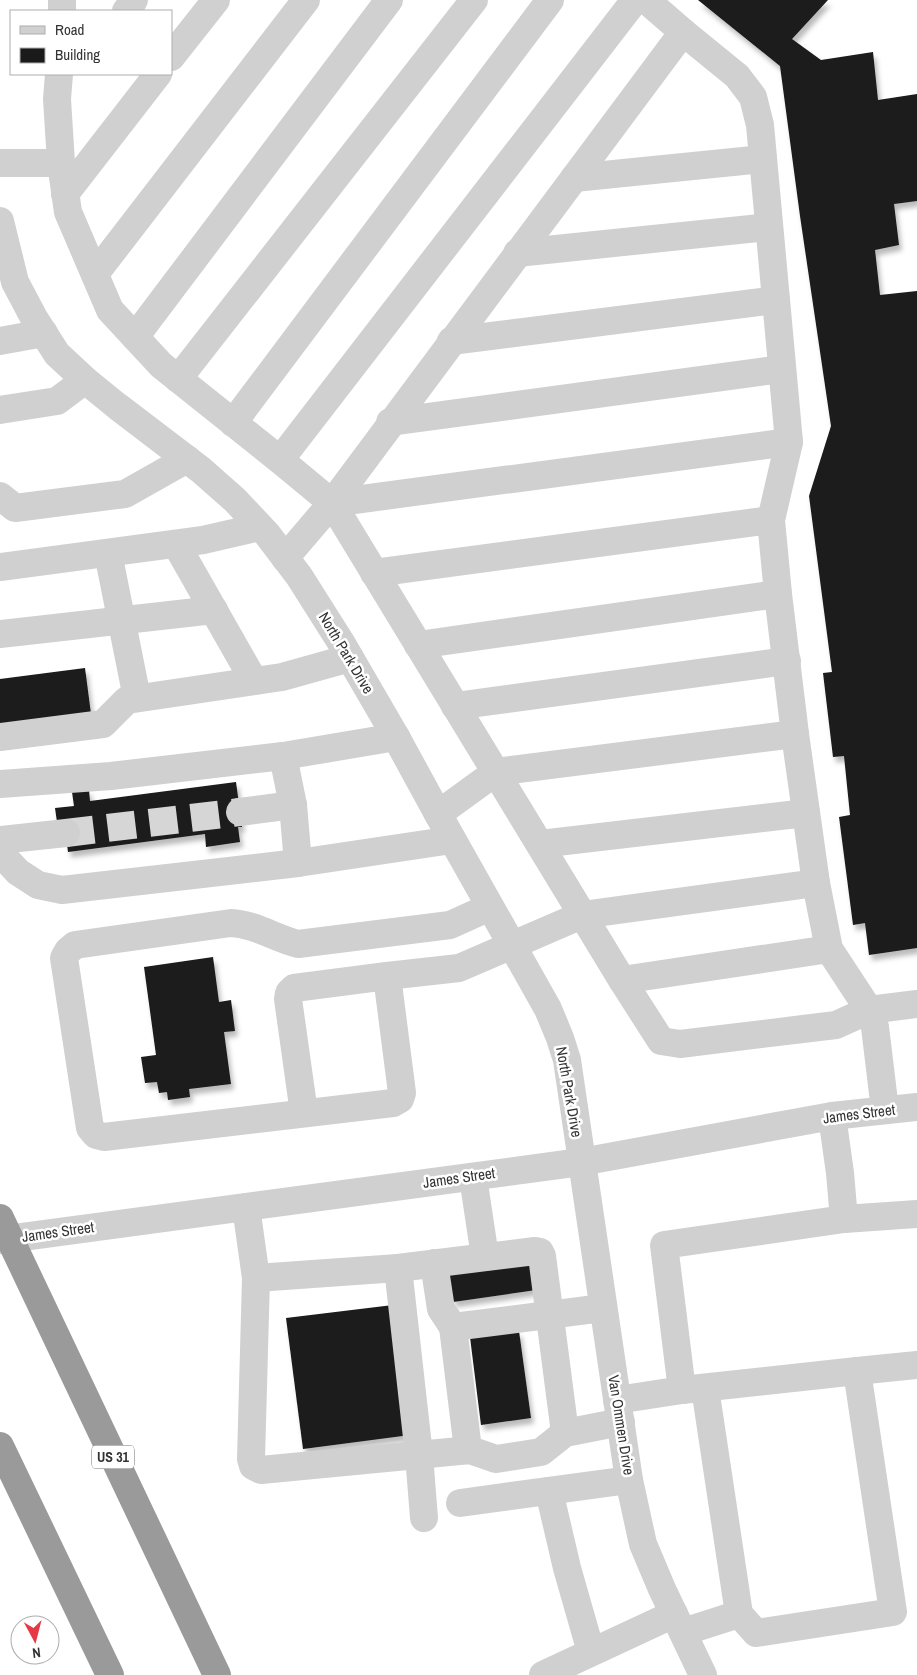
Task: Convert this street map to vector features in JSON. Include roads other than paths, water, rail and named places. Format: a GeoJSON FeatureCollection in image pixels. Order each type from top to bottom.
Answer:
{"type":"FeatureCollection","features":[{"type":"Feature","properties":{"kind":"highway","name":"US 31"},"geometry":{"type":"LineString","coordinates":[[3,1232],[217,1675]]}},
{"type":"Feature","properties":{"kind":"highway"},"geometry":{"type":"LineString","coordinates":[[0,1446],[110,1675]]}},
{"type":"Feature","properties":{"kind":"street"},"geometry":{"type":"LineString","coordinates":[[172,56],[216,0]]}},
{"type":"Feature","properties":{"kind":"street"},"geometry":{"type":"LineString","coordinates":[[94,274],[306,0]]}},
{"type":"Feature","properties":{"kind":"street"},"geometry":{"type":"LineString","coordinates":[[135,337],[389,0]]}},
{"type":"Feature","properties":{"kind":"street"},"geometry":{"type":"LineString","coordinates":[[178,379],[474,0]]}},
{"type":"Feature","properties":{"kind":"street"},"geometry":{"type":"LineString","coordinates":[[233,423],[550,0]]}},
{"type":"Feature","properties":{"kind":"street"},"geometry":{"type":"LineString","coordinates":[[280,460],[635,0]]}},
{"type":"Feature","properties":{"kind":"street"},"geometry":{"type":"LineString","coordinates":[[646,0],[737,76],[753,97],[760,125],[789,442],[771,520],[795,734],[816,883],[829,949],[869,1010],[875,1027],[885,1110]]}},
{"type":"Feature","properties":{"kind":"street"},"geometry":{"type":"LineString","coordinates":[[285,558],[332,503],[390,422],[683,32]]}},
{"type":"Feature","properties":{"kind":"street"},"geometry":{"type":"LineString","coordinates":[[75,75],[58,86],[61,163],[65,194],[68,212],[110,310],[161,365],[332,503],[582,915],[661,1041],[680,1044],[836,1025],[869,1010],[917,1004]]}},
{"type":"Feature","properties":{"kind":"street"},"geometry":{"type":"LineString","coordinates":[[65,194],[157,75]]}},
{"type":"Feature","properties":{"kind":"street"},"geometry":{"type":"LineString","coordinates":[[574,178],[763,159]]}},
{"type":"Feature","properties":{"kind":"street"},"geometry":{"type":"LineString","coordinates":[[0,163],[61,163]]}},
{"type":"Feature","properties":{"kind":"street","name":"North Park Drive"},"geometry":{"type":"LineString","coordinates":[[0,221],[15,282],[57,354],[85,380],[187,459],[235,500],[260,527],[299,576],[350,658],[548,1009],[567,1060],[581,1162]]}},
{"type":"Feature","properties":{"kind":"street"},"geometry":{"type":"LineString","coordinates":[[517,253],[769,227]]}},
{"type":"Feature","properties":{"kind":"street"},"geometry":{"type":"LineString","coordinates":[[451,341],[776,300]]}},
{"type":"Feature","properties":{"kind":"street"},"geometry":{"type":"LineString","coordinates":[[0,342],[44,333]]}},
{"type":"Feature","properties":{"kind":"street"},"geometry":{"type":"LineString","coordinates":[[390,422],[782,368]]}},
{"type":"Feature","properties":{"kind":"street"},"geometry":{"type":"LineString","coordinates":[[0,410],[57,401],[85,380]]}},
{"type":"Feature","properties":{"kind":"street"},"geometry":{"type":"LineString","coordinates":[[332,503],[789,442]]}},
{"type":"Feature","properties":{"kind":"street"},"geometry":{"type":"LineString","coordinates":[[0,496],[15,508],[126,494],[187,459]]}},
{"type":"Feature","properties":{"kind":"street"},"geometry":{"type":"LineString","coordinates":[[374,573],[771,520]]}},
{"type":"Feature","properties":{"kind":"street"},"geometry":{"type":"LineString","coordinates":[[0,567],[203,540],[260,527]]}},
{"type":"Feature","properties":{"kind":"street"},"geometry":{"type":"LineString","coordinates":[[176,544],[254,681]]}},
{"type":"Feature","properties":{"kind":"street"},"geometry":{"type":"LineString","coordinates":[[108,553],[137,698]]}},
{"type":"Feature","properties":{"kind":"street"},"geometry":{"type":"LineString","coordinates":[[418,645],[778,594]]}},
{"type":"Feature","properties":{"kind":"street"},"geometry":{"type":"LineString","coordinates":[[0,634],[214,610]]}},
{"type":"Feature","properties":{"kind":"street"},"geometry":{"type":"LineString","coordinates":[[0,737],[103,724],[127,700],[282,677],[350,658]]}},
{"type":"Feature","properties":{"kind":"street"},"geometry":{"type":"LineString","coordinates":[[455,706],[787,661]]}},
{"type":"Feature","properties":{"kind":"street"},"geometry":{"type":"LineString","coordinates":[[438,814],[496,772],[795,734]]}},
{"type":"Feature","properties":{"kind":"street"},"geometry":{"type":"LineString","coordinates":[[0,784],[111,776],[283,756],[396,737]]}},
{"type":"Feature","properties":{"kind":"street"},"geometry":{"type":"LineString","coordinates":[[283,756],[293,805],[298,863]]}},
{"type":"Feature","properties":{"kind":"street"},"geometry":{"type":"LineString","coordinates":[[240,812],[293,805]]}},
{"type":"Feature","properties":{"kind":"street"},"geometry":{"type":"LineString","coordinates":[[540,844],[806,813]]}},
{"type":"Feature","properties":{"kind":"street"},"geometry":{"type":"LineString","coordinates":[[0,840],[66,833]]}},
{"type":"Feature","properties":{"kind":"street"},"geometry":{"type":"LineString","coordinates":[[0,853],[18,872],[38,885],[62,890],[298,863],[452,840]]}},
{"type":"Feature","properties":{"kind":"street"},"geometry":{"type":"LineString","coordinates":[[304,1114],[288,999],[289,993],[294,988],[459,968],[582,915],[816,883]]}},
{"type":"Feature","properties":{"kind":"street"},"geometry":{"type":"LineString","coordinates":[[387,976],[402,1093],[400,1099],[393,1104],[104,1137],[96,1135],[90,1128],[64,958],[68,951],[76,945],[231,923],[244,923],[298,944],[450,925],[490,907]]}},
{"type":"Feature","properties":{"kind":"street"},"geometry":{"type":"LineString","coordinates":[[622,980],[829,949]]}},
{"type":"Feature","properties":{"kind":"street","name":"James Street"},"geometry":{"type":"LineString","coordinates":[[3,1232],[246,1207],[473,1177],[581,1162],[832,1116],[917,1107]]}},
{"type":"Feature","properties":{"kind":"street"},"geometry":{"type":"LineString","coordinates":[[832,1116],[844,1219]]}},
{"type":"Feature","properties":{"kind":"street","name":"Van Ommen Drive"},"geometry":{"type":"LineString","coordinates":[[581,1162],[629,1480],[643,1544],[703,1675]]}},
{"type":"Feature","properties":{"kind":"street"},"geometry":{"type":"LineString","coordinates":[[473,1177],[485,1257]]}},
{"type":"Feature","properties":{"kind":"street"},"geometry":{"type":"LineString","coordinates":[[246,1207],[256,1278],[251,1459],[253,1466],[261,1470],[468,1450],[496,1459],[541,1452],[565,1433],[619,1411],[693,1389],[917,1365]]}},
{"type":"Feature","properties":{"kind":"street"},"geometry":{"type":"LineString","coordinates":[[857,1371],[893,1612],[756,1633],[739,1614],[664,1245],[844,1219],[917,1214]]}},
{"type":"Feature","properties":{"kind":"street"},"geometry":{"type":"LineString","coordinates":[[256,1278],[398,1268],[540,1252],[565,1433]]}},
{"type":"Feature","properties":{"kind":"street"},"geometry":{"type":"LineString","coordinates":[[434,1263],[441,1309],[453,1327],[468,1450]]}},
{"type":"Feature","properties":{"kind":"street"},"geometry":{"type":"LineString","coordinates":[[398,1268],[419,1455],[424,1518]]}},
{"type":"Feature","properties":{"kind":"street"},"geometry":{"type":"LineString","coordinates":[[453,1327],[603,1308]]}},
{"type":"Feature","properties":{"kind":"street"},"geometry":{"type":"LineString","coordinates":[[460,1503],[629,1480]]}},
{"type":"Feature","properties":{"kind":"street"},"geometry":{"type":"LineString","coordinates":[[549,1491],[567,1568],[591,1652]]}},
{"type":"Feature","properties":{"kind":"street"},"geometry":{"type":"LineString","coordinates":[[543,1675],[591,1652],[678,1623],[739,1614]]}},
{"type":"Feature","properties":{"kind":"tunnel"},"geometry":{"type":"LineString","coordinates":[[66,833],[240,812]]}}]}
